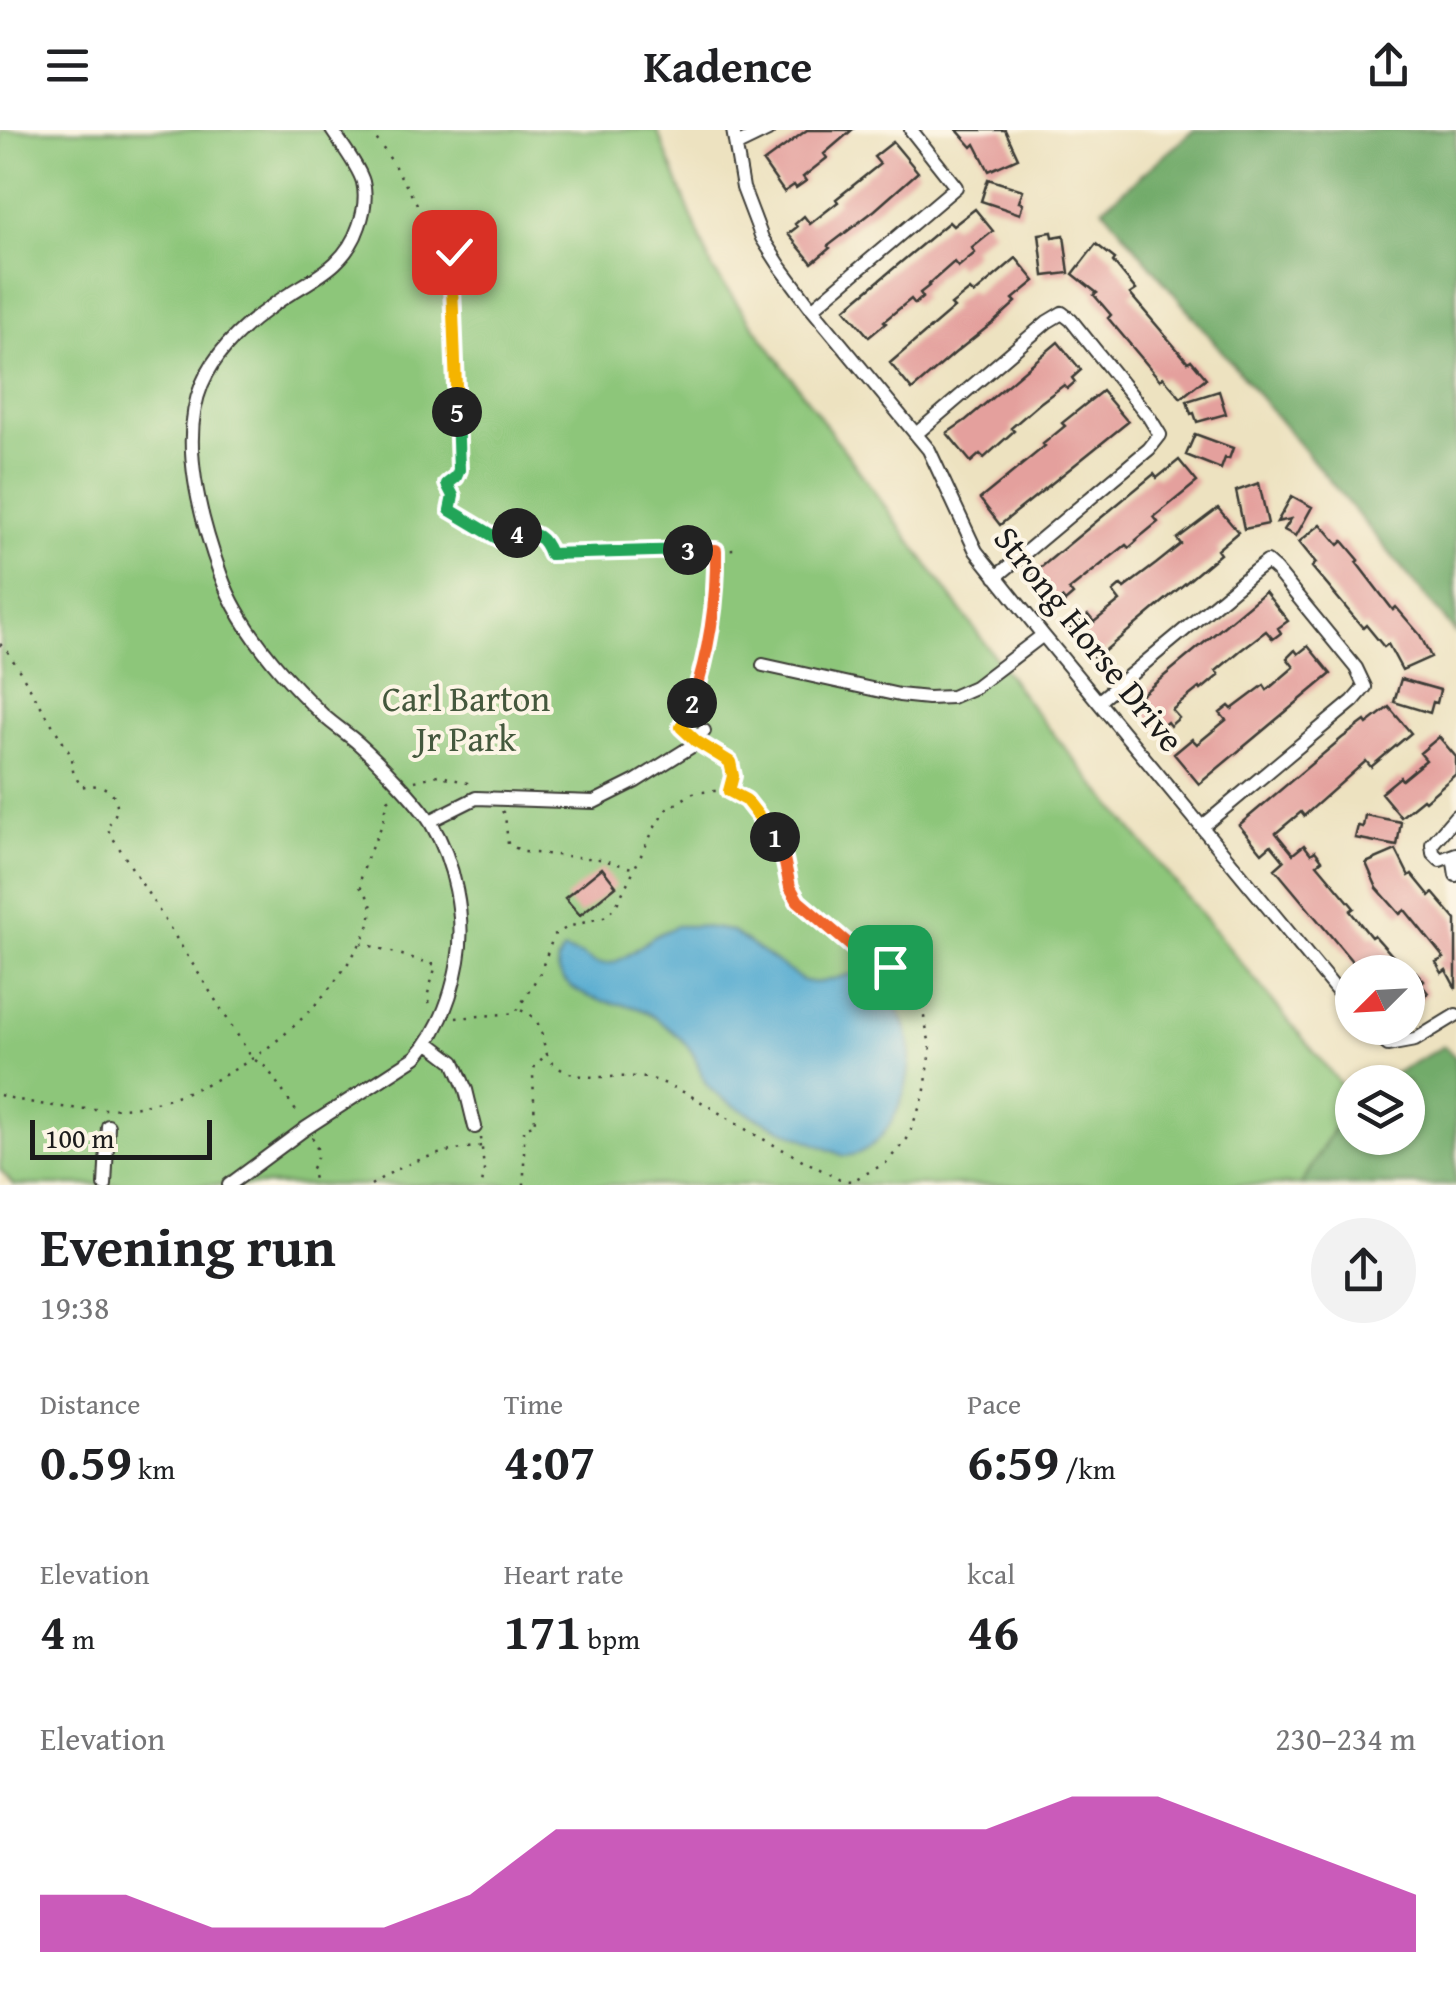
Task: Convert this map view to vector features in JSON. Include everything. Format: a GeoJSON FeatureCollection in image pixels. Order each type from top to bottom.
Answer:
{"type":"FeatureCollection","features":[{"type":"Feature","properties":{"kind":"street"},"geometry":{"type":"LineString","coordinates":[[229,1185],[306,1128],[416,1057],[429,1043],[443,1012],[461,947],[458,904],[447,856],[430,821],[360,745],[295,686],[244,623],[222,581],[211,547],[191,454],[194,415],[202,386],[220,353],[274,303],[338,263],[355,238],[365,208],[363,180],[332,130]]}},
{"type":"Feature","properties":{"kind":"street","name":"Strong Horse Drive"},"geometry":{"type":"LineString","coordinates":[[733,130],[743,188],[762,238],[812,309],[930,450],[969,538],[1043,635],[1335,988]]}},
{"type":"Feature","properties":{"kind":"street"},"geometry":{"type":"LineString","coordinates":[[737,145],[768,130]]}},
{"type":"Feature","properties":{"kind":"street"},"geometry":{"type":"LineString","coordinates":[[812,309],[956,187],[912,130]]}},
{"type":"Feature","properties":{"kind":"street"},"geometry":{"type":"LineString","coordinates":[[916,434],[1062,313],[1149,417],[1160,436],[996,576]]}},
{"type":"Feature","properties":{"kind":"street"},"geometry":{"type":"LineString","coordinates":[[1099,702],[1267,562],[1356,668],[1365,687],[1353,701],[1202,826]]}},
{"type":"Feature","properties":{"kind":"street"},"geometry":{"type":"LineString","coordinates":[[763,665],[899,695],[952,696],[987,680],[1043,635]]}},
{"type":"Feature","properties":{"kind":"street"},"geometry":{"type":"LineString","coordinates":[[430,821],[476,798],[594,802],[692,746],[700,736]]}},
{"type":"Feature","properties":{"kind":"street"},"geometry":{"type":"LineString","coordinates":[[1456,816],[1432,844],[1432,853],[1440,860],[1454,855],[1456,876]]}},
{"type":"Feature","properties":{"kind":"street"},"geometry":{"type":"LineString","coordinates":[[1425,1034],[1456,1016]]}},
{"type":"Feature","properties":{"kind":"street"},"geometry":{"type":"LineString","coordinates":[[429,1043],[454,1062],[478,1126]]}},
{"type":"Feature","properties":{"kind":"street"},"geometry":{"type":"LineString","coordinates":[[105,1185],[108,1126]]}},
{"type":"Feature","properties":{"kind":"path"},"geometry":{"type":"LineString","coordinates":[[373,130],[423,214],[454,252],[459,470],[447,484],[453,496],[450,510],[502,541],[521,532],[539,536],[550,554],[737,549]]}},
{"type":"Feature","properties":{"kind":"path"},"geometry":{"type":"LineString","coordinates":[[716,550],[710,641],[681,727],[700,736],[730,762],[733,776],[729,791]]}},
{"type":"Feature","properties":{"kind":"path"},"geometry":{"type":"LineString","coordinates":[[0,644],[72,757],[73,771],[81,787],[104,786],[113,795],[118,806],[114,820],[106,827],[252,1058],[268,1068],[319,1150],[311,1170],[316,1185]]}},
{"type":"Feature","properties":{"kind":"path"},"geometry":{"type":"LineString","coordinates":[[0,1095],[28,1103],[68,1107],[139,1106],[179,1096],[209,1082],[252,1058],[296,1026],[361,943],[372,910],[360,884],[368,855],[383,823],[388,800],[418,779],[438,776],[476,785],[505,815],[508,844],[524,852],[599,859],[635,869]]}},
{"type":"Feature","properties":{"kind":"path"},"geometry":{"type":"LineString","coordinates":[[361,943],[436,965],[427,996],[430,1006],[458,1019],[516,1013],[518,1009],[540,973],[554,936],[568,927],[607,916],[617,904],[667,809],[693,793],[729,791],[746,800],[782,849],[790,887],[798,901],[858,952],[890,967],[914,994],[923,1012],[931,1050],[924,1096],[906,1139],[886,1163],[852,1181],[840,1180],[679,1089],[652,1078],[570,1073],[556,1066],[546,1055],[538,1023],[518,1009]]}},
{"type":"Feature","properties":{"kind":"path"},"geometry":{"type":"LineString","coordinates":[[524,1185],[524,1127],[536,1124],[534,1065],[546,1055]]}},
{"type":"Feature","properties":{"kind":"path"},"geometry":{"type":"LineString","coordinates":[[478,1126],[484,1170],[482,1185]]}},
{"type":"Feature","properties":{"kind":"path"},"geometry":{"type":"LineString","coordinates":[[371,1185],[430,1154],[482,1146]]}},
{"type":"Feature","properties":{"kind":"green space","name":"Carl Barton Jr Park"},"geometry":{"type":"Polygon","coordinates":[[[0,130],[657,130],[713,270],[1029,704],[1335,1077],[1335,1127],[1301,1185],[13,1185],[0,1169],[0,130]]]}},
{"type":"Feature","properties":{"kind":"green space"},"geometry":{"type":"Polygon","coordinates":[[[1194,130],[1456,130],[1456,633],[1103,208],[1194,130]]]}},
{"type":"Feature","properties":{"kind":"green space"},"geometry":{"type":"Polygon","coordinates":[[[1444,1046],[1456,1058],[1456,1185],[1301,1185],[1335,1126],[1335,1155],[1425,1155],[1425,1065],[1410,1065],[1444,1046]]]}},
{"type":"Feature","properties":{"kind":"water"},"geometry":{"type":"Polygon","coordinates":[[[676,926],[731,931],[812,983],[861,974],[881,985],[902,1018],[910,1056],[904,1094],[887,1129],[875,1143],[844,1156],[732,1105],[708,1086],[692,1052],[670,1029],[644,1011],[585,995],[566,982],[558,970],[564,950],[596,963],[609,963],[676,926]]]}},
{"type":"Feature","properties":{"kind":"building"},"geometry":{"type":"Polygon","coordinates":[[[807,130],[852,130],[803,177],[806,181],[784,192],[763,162],[807,130]]]}},
{"type":"Feature","properties":{"kind":"building"},"geometry":{"type":"Polygon","coordinates":[[[957,130],[1005,130],[1018,158],[989,171],[975,144],[972,147],[957,130]]]}},
{"type":"Feature","properties":{"kind":"building"},"geometry":{"type":"Polygon","coordinates":[[[893,142],[918,172],[812,263],[788,234],[804,216],[810,224],[838,202],[836,199],[880,164],[874,157],[893,142]]]}},
{"type":"Feature","properties":{"kind":"building"},"geometry":{"type":"Polygon","coordinates":[[[988,179],[1023,190],[1020,214],[981,201],[988,179]]]}},
{"type":"Feature","properties":{"kind":"building"},"geometry":{"type":"Polygon","coordinates":[[[975,209],[993,231],[972,248],[975,253],[958,267],[954,262],[920,293],[923,297],[915,304],[911,299],[869,337],[845,309],[949,222],[953,226],[975,209]]]}},
{"type":"Feature","properties":{"kind":"building"},"geometry":{"type":"Polygon","coordinates":[[[1052,232],[1053,237],[1064,235],[1069,273],[1044,276],[1039,234],[1052,232]]]}},
{"type":"Feature","properties":{"kind":"building"},"geometry":{"type":"Polygon","coordinates":[[[1096,244],[1115,259],[1113,262],[1136,290],[1130,294],[1206,378],[1181,398],[1163,377],[1160,380],[1108,318],[1111,315],[1094,295],[1097,293],[1073,274],[1096,244]]]}},
{"type":"Feature","properties":{"kind":"building"},"geometry":{"type":"Polygon","coordinates":[[[1016,258],[1035,281],[995,321],[912,390],[890,363],[954,308],[951,305],[970,290],[974,294],[1016,258]]]}},
{"type":"Feature","properties":{"kind":"building"},"geometry":{"type":"Polygon","coordinates":[[[1058,342],[1081,370],[1072,378],[1075,382],[1067,389],[1064,385],[1040,403],[984,458],[980,454],[971,462],[947,433],[1058,342]]]}},
{"type":"Feature","properties":{"kind":"building"},"geometry":{"type":"Polygon","coordinates":[[[1102,391],[1128,422],[1000,525],[980,499],[1045,446],[1065,426],[1062,423],[1102,391]]]}},
{"type":"Feature","properties":{"kind":"building"},"geometry":{"type":"Polygon","coordinates":[[[1219,391],[1226,414],[1197,422],[1187,401],[1219,391]]]}},
{"type":"Feature","properties":{"kind":"building"},"geometry":{"type":"Polygon","coordinates":[[[1195,434],[1233,448],[1221,469],[1186,455],[1195,434]]]}},
{"type":"Feature","properties":{"kind":"building"},"geometry":{"type":"Polygon","coordinates":[[[1179,460],[1197,482],[1154,517],[1158,522],[1129,548],[1126,545],[1069,590],[1073,595],[1065,602],[1062,598],[1052,606],[1028,578],[1154,474],[1157,478],[1179,460]]]}},
{"type":"Feature","properties":{"kind":"building"},"geometry":{"type":"Polygon","coordinates":[[[1259,483],[1268,524],[1244,529],[1236,491],[1259,483]]]}},
{"type":"Feature","properties":{"kind":"building"},"geometry":{"type":"Polygon","coordinates":[[[1292,496],[1312,507],[1296,536],[1284,530],[1291,519],[1277,522],[1292,496]]]}},
{"type":"Feature","properties":{"kind":"building"},"geometry":{"type":"Polygon","coordinates":[[[1218,508],[1238,532],[1217,550],[1220,554],[1095,659],[1070,629],[1088,615],[1094,622],[1120,601],[1113,592],[1121,585],[1124,588],[1181,544],[1177,539],[1218,508]]]}},
{"type":"Feature","properties":{"kind":"building"},"geometry":{"type":"Polygon","coordinates":[[[1321,524],[1359,560],[1356,562],[1393,610],[1396,607],[1420,635],[1431,657],[1402,670],[1388,644],[1384,647],[1366,625],[1363,628],[1312,567],[1316,563],[1299,542],[1321,524]]]}},
{"type":"Feature","properties":{"kind":"building"},"geometry":{"type":"Polygon","coordinates":[[[1265,592],[1288,621],[1278,628],[1281,633],[1273,639],[1266,631],[1241,650],[1216,671],[1219,675],[1172,710],[1179,718],[1157,730],[1134,701],[1265,592]]]}},
{"type":"Feature","properties":{"kind":"building"},"geometry":{"type":"Polygon","coordinates":[[[1308,646],[1331,674],[1199,784],[1174,754],[1192,739],[1197,744],[1226,720],[1220,713],[1229,706],[1232,709],[1264,685],[1267,690],[1294,667],[1287,658],[1308,646]]]}},
{"type":"Feature","properties":{"kind":"building"},"geometry":{"type":"Polygon","coordinates":[[[1401,679],[1440,690],[1430,713],[1394,702],[1401,679]]]}},
{"type":"Feature","properties":{"kind":"building"},"geometry":{"type":"Polygon","coordinates":[[[1389,707],[1411,733],[1371,767],[1366,761],[1304,816],[1301,812],[1276,833],[1293,854],[1304,845],[1311,854],[1315,851],[1322,860],[1317,864],[1354,908],[1350,911],[1392,955],[1347,955],[1275,869],[1284,861],[1271,845],[1262,853],[1239,825],[1342,738],[1365,721],[1367,724],[1389,707]]]}},
{"type":"Feature","properties":{"kind":"building"},"geometry":{"type":"Polygon","coordinates":[[[1439,737],[1456,757],[1456,774],[1401,817],[1381,793],[1426,760],[1420,753],[1439,737]]]}},
{"type":"Feature","properties":{"kind":"building"},"geometry":{"type":"Polygon","coordinates":[[[1365,815],[1401,822],[1397,846],[1355,838],[1365,815]]]}},
{"type":"Feature","properties":{"kind":"building"},"geometry":{"type":"Polygon","coordinates":[[[1396,850],[1409,876],[1412,874],[1430,896],[1433,893],[1456,920],[1456,989],[1446,970],[1442,973],[1436,962],[1444,958],[1405,910],[1400,914],[1377,888],[1366,863],[1396,850]]]}},
{"type":"Feature","properties":{"kind":"building"},"geometry":{"type":"Polygon","coordinates":[[[602,868],[616,886],[580,915],[565,898],[602,868]]]}},
{"type":"Feature","properties":{"kind":"route"},"geometry":{"type":"LineString","coordinates":[[454,252],[459,470],[447,484],[453,496],[450,510],[502,541],[521,532],[539,536],[550,554],[716,550],[710,641],[690,710],[681,727],[730,762],[734,768],[729,791],[746,800],[782,849],[790,887],[798,901],[858,952],[890,967]]}}]}
